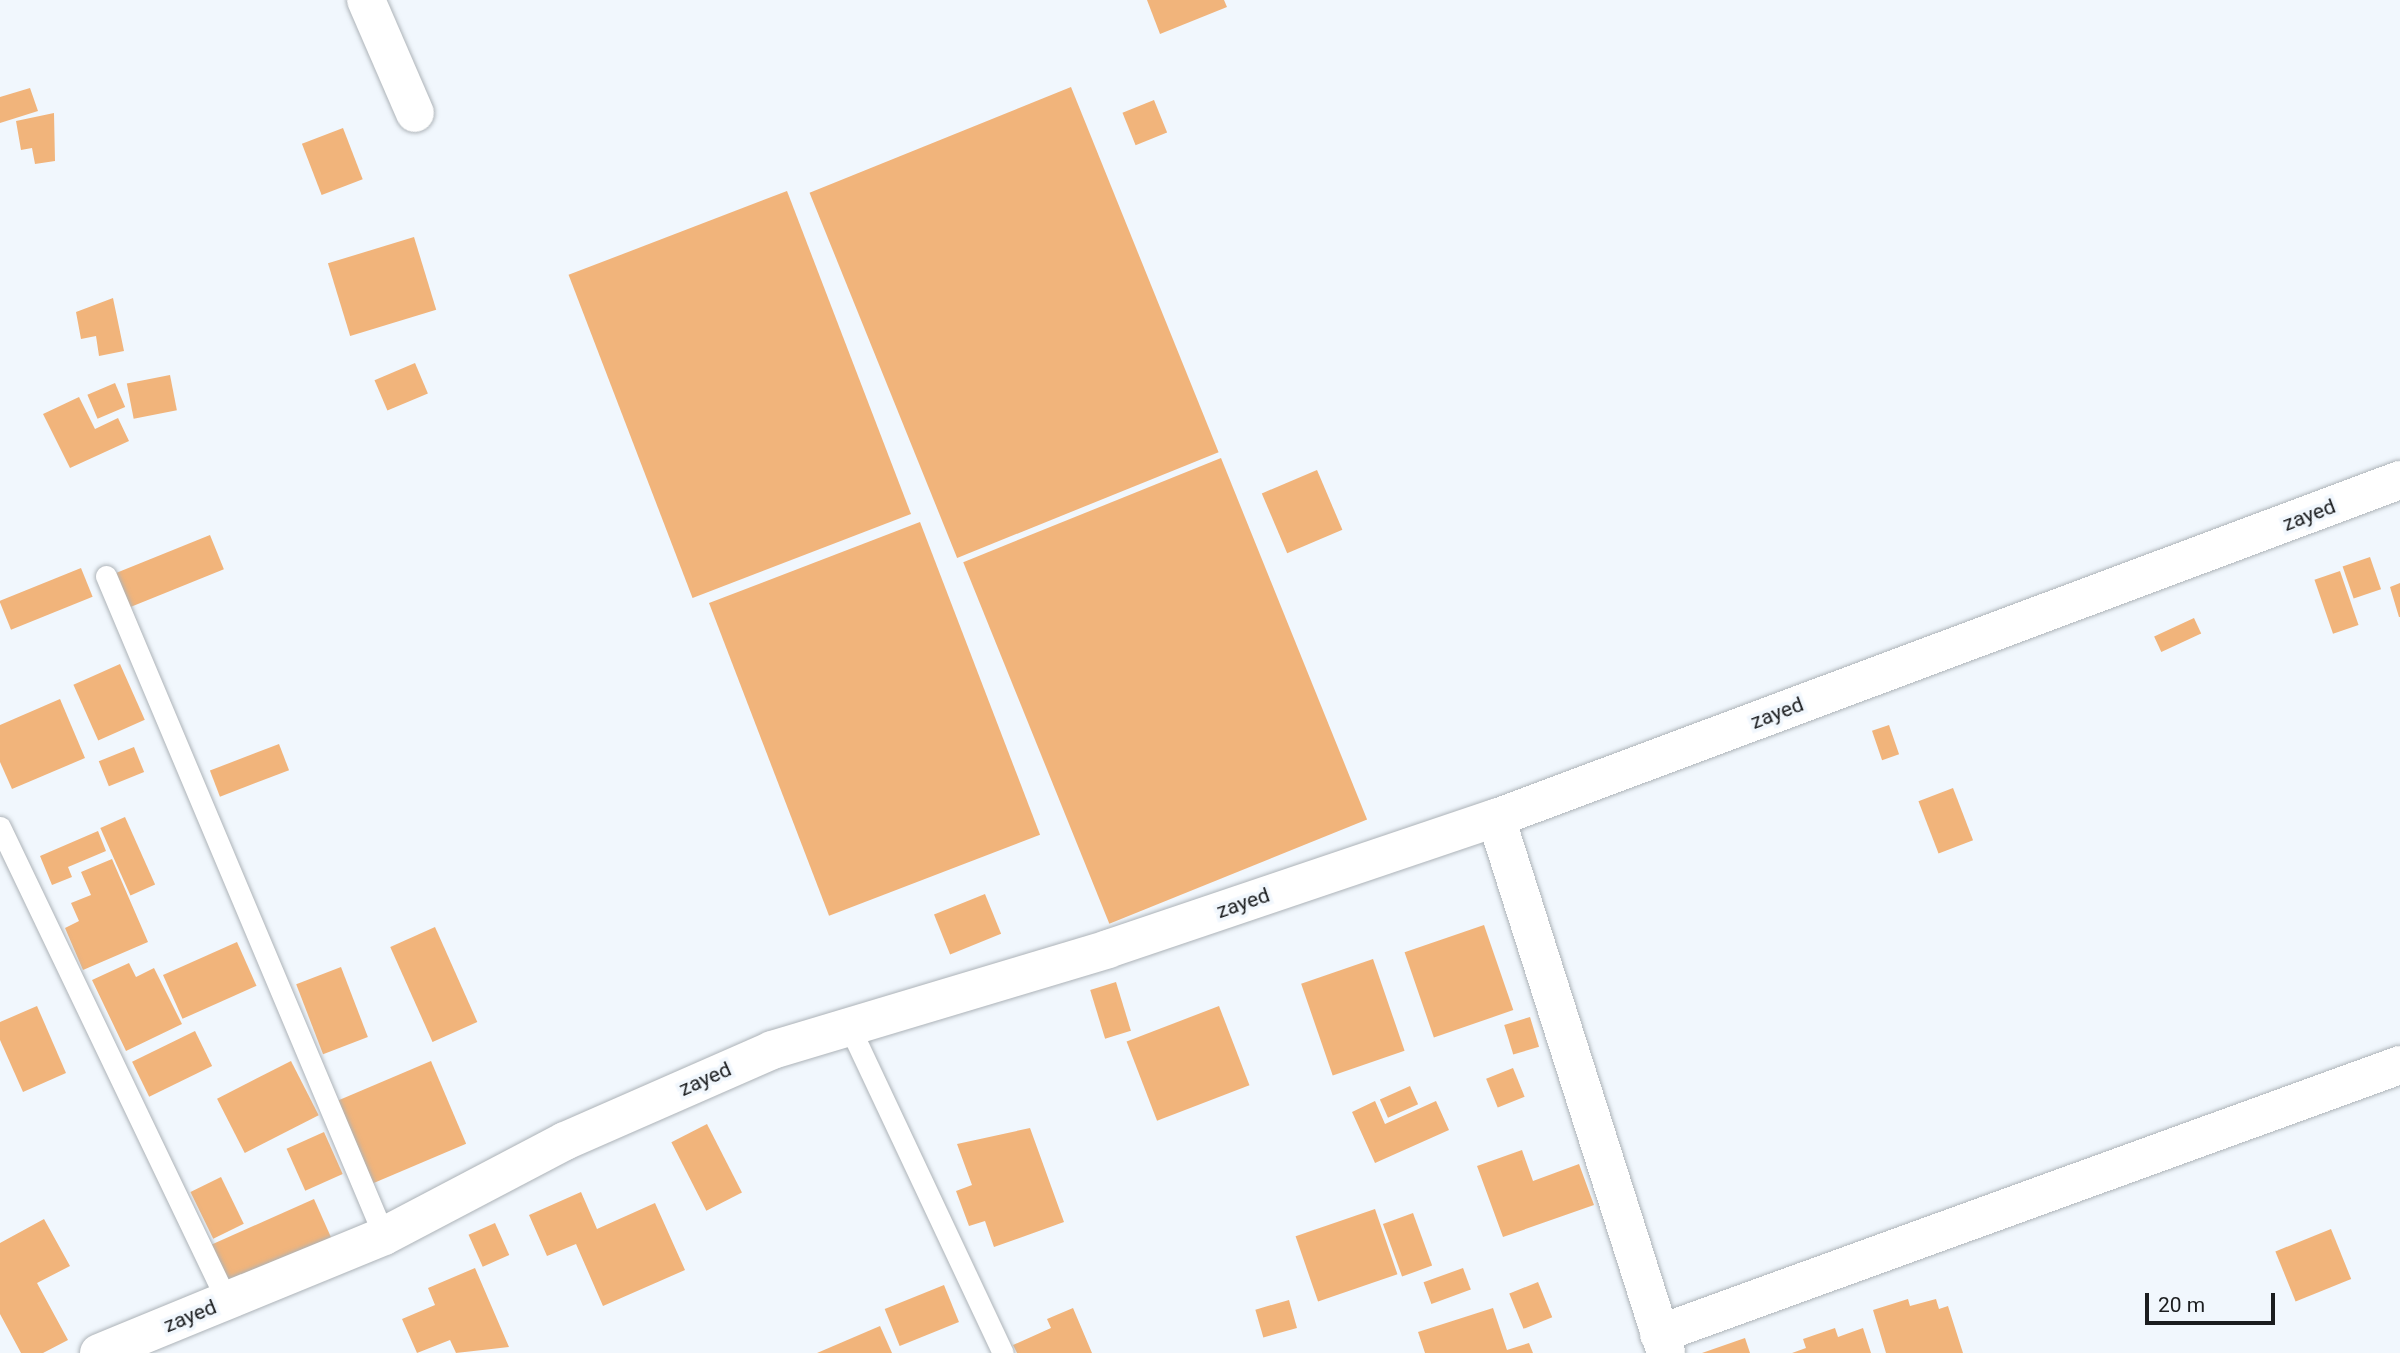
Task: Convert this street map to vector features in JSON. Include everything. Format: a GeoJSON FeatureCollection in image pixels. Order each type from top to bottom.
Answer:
{"type":"FeatureCollection","features":[{"type":"Feature","properties":{"kind":"street"},"geometry":{"type":"LineString","coordinates":[[366,0],[415,113]]}},
{"type":"Feature","properties":{"kind":"street","name":"zayed"},"geometry":{"type":"LineString","coordinates":[[99,1353],[384,1236],[565,1140],[772,1050],[1108,949],[1496,818],[2400,480]]}},
{"type":"Feature","properties":{"kind":"street"},"geometry":{"type":"LineString","coordinates":[[1496,818],[1662,1343],[2400,1065]]}},
{"type":"Feature","properties":{"kind":"lane"},"geometry":{"type":"LineString","coordinates":[[106,576],[384,1236]]}},
{"type":"Feature","properties":{"kind":"lane"},"geometry":{"type":"LineString","coordinates":[[0,827],[228,1301]]}},
{"type":"Feature","properties":{"kind":"lane"},"geometry":{"type":"LineString","coordinates":[[849,1026],[1003,1353]]}},
{"type":"Feature","properties":{"kind":"building"},"geometry":{"type":"Polygon","coordinates":[[[1147,0],[1224,0],[1227,7],[1160,34],[1147,0]]]}},
{"type":"Feature","properties":{"kind":"building"},"geometry":{"type":"Polygon","coordinates":[[[1071,87],[1219,452],[957,558],[810,193],[1071,87]]]}},
{"type":"Feature","properties":{"kind":"building"},"geometry":{"type":"Polygon","coordinates":[[[30,88],[38,111],[0,123],[0,97],[30,88]]]}},
{"type":"Feature","properties":{"kind":"building"},"geometry":{"type":"Polygon","coordinates":[[[1154,100],[1167,132],[1136,145],[1122,113],[1154,100]]]}},
{"type":"Feature","properties":{"kind":"building"},"geometry":{"type":"Polygon","coordinates":[[[54,113],[55,161],[35,164],[32,148],[21,150],[16,121],[54,113]]]}},
{"type":"Feature","properties":{"kind":"building"},"geometry":{"type":"Polygon","coordinates":[[[343,128],[363,179],[322,195],[302,144],[343,128]]]}},
{"type":"Feature","properties":{"kind":"building"},"geometry":{"type":"Polygon","coordinates":[[[787,191],[911,514],[693,598],[569,275],[787,191]]]}},
{"type":"Feature","properties":{"kind":"building"},"geometry":{"type":"Polygon","coordinates":[[[414,237],[436,310],[350,336],[328,263],[414,237]]]}},
{"type":"Feature","properties":{"kind":"building"},"geometry":{"type":"Polygon","coordinates":[[[113,298],[124,351],[99,356],[96,336],[81,339],[76,312],[113,298]]]}},
{"type":"Feature","properties":{"kind":"building"},"geometry":{"type":"Polygon","coordinates":[[[415,363],[428,393],[387,411],[374,380],[415,363]]]}},
{"type":"Feature","properties":{"kind":"building"},"geometry":{"type":"Polygon","coordinates":[[[170,375],[177,410],[134,419],[127,383],[170,375]]]}},
{"type":"Feature","properties":{"kind":"building"},"geometry":{"type":"Polygon","coordinates":[[[115,383],[125,407],[98,419],[87,395],[115,383]]]}},
{"type":"Feature","properties":{"kind":"building"},"geometry":{"type":"Polygon","coordinates":[[[79,397],[95,429],[118,418],[129,441],[70,468],[43,414],[79,397]]]}},
{"type":"Feature","properties":{"kind":"building"},"geometry":{"type":"Polygon","coordinates":[[[1221,458],[1367,820],[1109,924],[963,562],[1221,458]]]}},
{"type":"Feature","properties":{"kind":"building"},"geometry":{"type":"Polygon","coordinates":[[[1317,470],[1342,530],[1287,553],[1262,493],[1317,470]]]}},
{"type":"Feature","properties":{"kind":"building"},"geometry":{"type":"Polygon","coordinates":[[[920,522],[1040,835],[829,916],[709,603],[920,522]]]}},
{"type":"Feature","properties":{"kind":"building"},"geometry":{"type":"Polygon","coordinates":[[[210,535],[224,569],[127,608],[114,574],[210,535]]]}},
{"type":"Feature","properties":{"kind":"building"},"geometry":{"type":"Polygon","coordinates":[[[2370,557],[2381,589],[2354,599],[2343,566],[2370,557]]]}},
{"type":"Feature","properties":{"kind":"building"},"geometry":{"type":"Polygon","coordinates":[[[81,568],[93,597],[11,630],[0,601],[81,568]]]}},
{"type":"Feature","properties":{"kind":"building"},"geometry":{"type":"Polygon","coordinates":[[[2340,571],[2359,625],[2333,634],[2314,580],[2340,571]]]}},
{"type":"Feature","properties":{"kind":"building"},"geometry":{"type":"Polygon","coordinates":[[[2400,583],[2400,617],[2399,617],[2390,587],[2400,583]]]}},
{"type":"Feature","properties":{"kind":"building"},"geometry":{"type":"Polygon","coordinates":[[[2194,618],[2201,633],[2161,652],[2154,637],[2194,618]]]}},
{"type":"Feature","properties":{"kind":"building"},"geometry":{"type":"Polygon","coordinates":[[[120,664],[145,720],[98,740],[73,685],[120,664]]]}},
{"type":"Feature","properties":{"kind":"building"},"geometry":{"type":"Polygon","coordinates":[[[60,699],[85,758],[12,789],[0,762],[0,725],[60,699]]]}},
{"type":"Feature","properties":{"kind":"building"},"geometry":{"type":"Polygon","coordinates":[[[1889,725],[1899,754],[1882,760],[1872,731],[1889,725]]]}},
{"type":"Feature","properties":{"kind":"building"},"geometry":{"type":"Polygon","coordinates":[[[279,744],[289,770],[220,797],[210,771],[279,744]]]}},
{"type":"Feature","properties":{"kind":"building"},"geometry":{"type":"Polygon","coordinates":[[[134,747],[144,772],[109,786],[99,761],[134,747]]]}},
{"type":"Feature","properties":{"kind":"building"},"geometry":{"type":"Polygon","coordinates":[[[1953,788],[1973,840],[1939,854],[1918,801],[1953,788]]]}},
{"type":"Feature","properties":{"kind":"building"},"geometry":{"type":"Polygon","coordinates":[[[125,817],[155,885],[130,896],[100,828],[125,817]]]}},
{"type":"Feature","properties":{"kind":"building"},"geometry":{"type":"Polygon","coordinates":[[[98,831],[106,851],[68,867],[72,877],[52,885],[40,856],[98,831]]]}},
{"type":"Feature","properties":{"kind":"building"},"geometry":{"type":"Polygon","coordinates":[[[112,859],[148,942],[83,970],[65,928],[79,921],[71,903],[91,895],[81,872],[112,859]]]}},
{"type":"Feature","properties":{"kind":"building"},"geometry":{"type":"Polygon","coordinates":[[[985,894],[1001,934],[950,954],[934,915],[985,894]]]}},
{"type":"Feature","properties":{"kind":"building"},"geometry":{"type":"Polygon","coordinates":[[[1484,925],[1513,1010],[1434,1037],[1405,952],[1484,925]]]}},
{"type":"Feature","properties":{"kind":"building"},"geometry":{"type":"Polygon","coordinates":[[[435,927],[477,1022],[433,1042],[390,947],[435,927]]]}},
{"type":"Feature","properties":{"kind":"building"},"geometry":{"type":"Polygon","coordinates":[[[237,942],[257,986],[183,1019],[163,975],[237,942]]]}},
{"type":"Feature","properties":{"kind":"building"},"geometry":{"type":"Polygon","coordinates":[[[1373,959],[1405,1051],[1333,1075],[1301,984],[1373,959]]]}},
{"type":"Feature","properties":{"kind":"building"},"geometry":{"type":"Polygon","coordinates":[[[129,963],[136,977],[154,968],[182,1024],[126,1051],[92,980],[129,963]]]}},
{"type":"Feature","properties":{"kind":"building"},"geometry":{"type":"Polygon","coordinates":[[[341,967],[368,1037],[323,1054],[296,984],[341,967]]]}},
{"type":"Feature","properties":{"kind":"building"},"geometry":{"type":"Polygon","coordinates":[[[1116,982],[1131,1031],[1105,1039],[1090,990],[1116,982]]]}},
{"type":"Feature","properties":{"kind":"building"},"geometry":{"type":"Polygon","coordinates":[[[37,1006],[66,1073],[23,1092],[0,1040],[0,1022],[37,1006]]]}},
{"type":"Feature","properties":{"kind":"building"},"geometry":{"type":"Polygon","coordinates":[[[1219,1006],[1249,1085],[1157,1121],[1127,1041],[1219,1006]]]}},
{"type":"Feature","properties":{"kind":"building"},"geometry":{"type":"Polygon","coordinates":[[[1530,1017],[1539,1047],[1513,1055],[1504,1025],[1530,1017]]]}},
{"type":"Feature","properties":{"kind":"building"},"geometry":{"type":"Polygon","coordinates":[[[195,1031],[212,1066],[149,1097],[132,1062],[195,1031]]]}},
{"type":"Feature","properties":{"kind":"building"},"geometry":{"type":"Polygon","coordinates":[[[291,1061],[319,1115],[245,1153],[217,1099],[291,1061]]]}},
{"type":"Feature","properties":{"kind":"building"},"geometry":{"type":"Polygon","coordinates":[[[431,1061],[466,1144],[373,1183],[338,1100],[431,1061]]]}},
{"type":"Feature","properties":{"kind":"building"},"geometry":{"type":"Polygon","coordinates":[[[1513,1068],[1525,1097],[1498,1108],[1486,1079],[1513,1068]]]}},
{"type":"Feature","properties":{"kind":"building"},"geometry":{"type":"Polygon","coordinates":[[[1410,1086],[1418,1104],[1388,1118],[1380,1099],[1410,1086]]]}},
{"type":"Feature","properties":{"kind":"building"},"geometry":{"type":"Polygon","coordinates":[[[1375,1101],[1385,1124],[1436,1101],[1449,1130],[1375,1163],[1352,1112],[1375,1101]]]}},
{"type":"Feature","properties":{"kind":"building"},"geometry":{"type":"Polygon","coordinates":[[[707,1124],[742,1193],[706,1211],[671,1142],[707,1124]]]}},
{"type":"Feature","properties":{"kind":"building"},"geometry":{"type":"Polygon","coordinates":[[[1030,1128],[1064,1222],[994,1247],[985,1221],[969,1226],[956,1191],[972,1185],[957,1144],[1030,1128]]]}},
{"type":"Feature","properties":{"kind":"building"},"geometry":{"type":"Polygon","coordinates":[[[324,1132],[343,1174],[305,1191],[287,1149],[324,1132]]]}},
{"type":"Feature","properties":{"kind":"building"},"geometry":{"type":"Polygon","coordinates":[[[1522,1150],[1533,1181],[1579,1164],[1594,1205],[1503,1237],[1477,1166],[1522,1150]]]}},
{"type":"Feature","properties":{"kind":"building"},"geometry":{"type":"Polygon","coordinates":[[[221,1177],[244,1224],[213,1239],[190,1192],[221,1177]]]}},
{"type":"Feature","properties":{"kind":"building"},"geometry":{"type":"Polygon","coordinates":[[[581,1192],[597,1229],[655,1203],[685,1270],[603,1306],[576,1244],[547,1256],[529,1215],[581,1192]]]}},
{"type":"Feature","properties":{"kind":"building"},"geometry":{"type":"Polygon","coordinates":[[[314,1199],[332,1239],[227,1286],[209,1246],[314,1199]]]}},
{"type":"Feature","properties":{"kind":"building"},"geometry":{"type":"Polygon","coordinates":[[[1375,1209],[1397,1274],[1318,1302],[1296,1236],[1375,1209]]]}},
{"type":"Feature","properties":{"kind":"building"},"geometry":{"type":"Polygon","coordinates":[[[1413,1213],[1432,1266],[1402,1277],[1383,1224],[1413,1213]]]}},
{"type":"Feature","properties":{"kind":"building"},"geometry":{"type":"Polygon","coordinates":[[[44,1219],[70,1266],[37,1283],[68,1340],[43,1353],[21,1353],[0,1314],[0,1243],[44,1219]]]}},
{"type":"Feature","properties":{"kind":"building"},"geometry":{"type":"Polygon","coordinates":[[[495,1223],[509,1255],[483,1267],[469,1235],[495,1223]]]}},
{"type":"Feature","properties":{"kind":"building"},"geometry":{"type":"Polygon","coordinates":[[[2331,1229],[2351,1279],[2296,1302],[2275,1251],[2331,1229]]]}},
{"type":"Feature","properties":{"kind":"building"},"geometry":{"type":"Polygon","coordinates":[[[475,1268],[509,1347],[456,1353],[450,1340],[417,1353],[402,1319],[435,1305],[428,1288],[475,1268]]]}},
{"type":"Feature","properties":{"kind":"building"},"geometry":{"type":"Polygon","coordinates":[[[1463,1268],[1471,1290],[1431,1304],[1424,1282],[1463,1268]]]}},
{"type":"Feature","properties":{"kind":"building"},"geometry":{"type":"Polygon","coordinates":[[[1538,1282],[1552,1317],[1523,1329],[1509,1294],[1538,1282]]]}},
{"type":"Feature","properties":{"kind":"building"},"geometry":{"type":"Polygon","coordinates":[[[944,1285],[959,1322],[900,1346],[885,1309],[944,1285]]]}},
{"type":"Feature","properties":{"kind":"building"},"geometry":{"type":"Polygon","coordinates":[[[1908,1299],[1910,1306],[1936,1299],[1939,1309],[1948,1306],[1963,1353],[1886,1353],[1873,1310],[1908,1299]]]}},
{"type":"Feature","properties":{"kind":"building"},"geometry":{"type":"Polygon","coordinates":[[[1289,1300],[1297,1328],[1263,1338],[1255,1310],[1289,1300]]]}},
{"type":"Feature","properties":{"kind":"building"},"geometry":{"type":"Polygon","coordinates":[[[1073,1308],[1092,1353],[1017,1353],[1013,1345],[1051,1328],[1047,1319],[1073,1308]]]}},
{"type":"Feature","properties":{"kind":"building"},"geometry":{"type":"Polygon","coordinates":[[[1493,1308],[1507,1350],[1529,1343],[1533,1353],[1425,1353],[1418,1332],[1493,1308]]]}},
{"type":"Feature","properties":{"kind":"building"},"geometry":{"type":"Polygon","coordinates":[[[880,1326],[892,1353],[817,1353],[880,1326]]]}},
{"type":"Feature","properties":{"kind":"building"},"geometry":{"type":"Polygon","coordinates":[[[1835,1328],[1838,1337],[1863,1328],[1871,1353],[1792,1353],[1806,1348],[1803,1339],[1835,1328]]]}},
{"type":"Feature","properties":{"kind":"building"},"geometry":{"type":"Polygon","coordinates":[[[1745,1338],[1750,1353],[1702,1353],[1745,1338]]]}}]}
